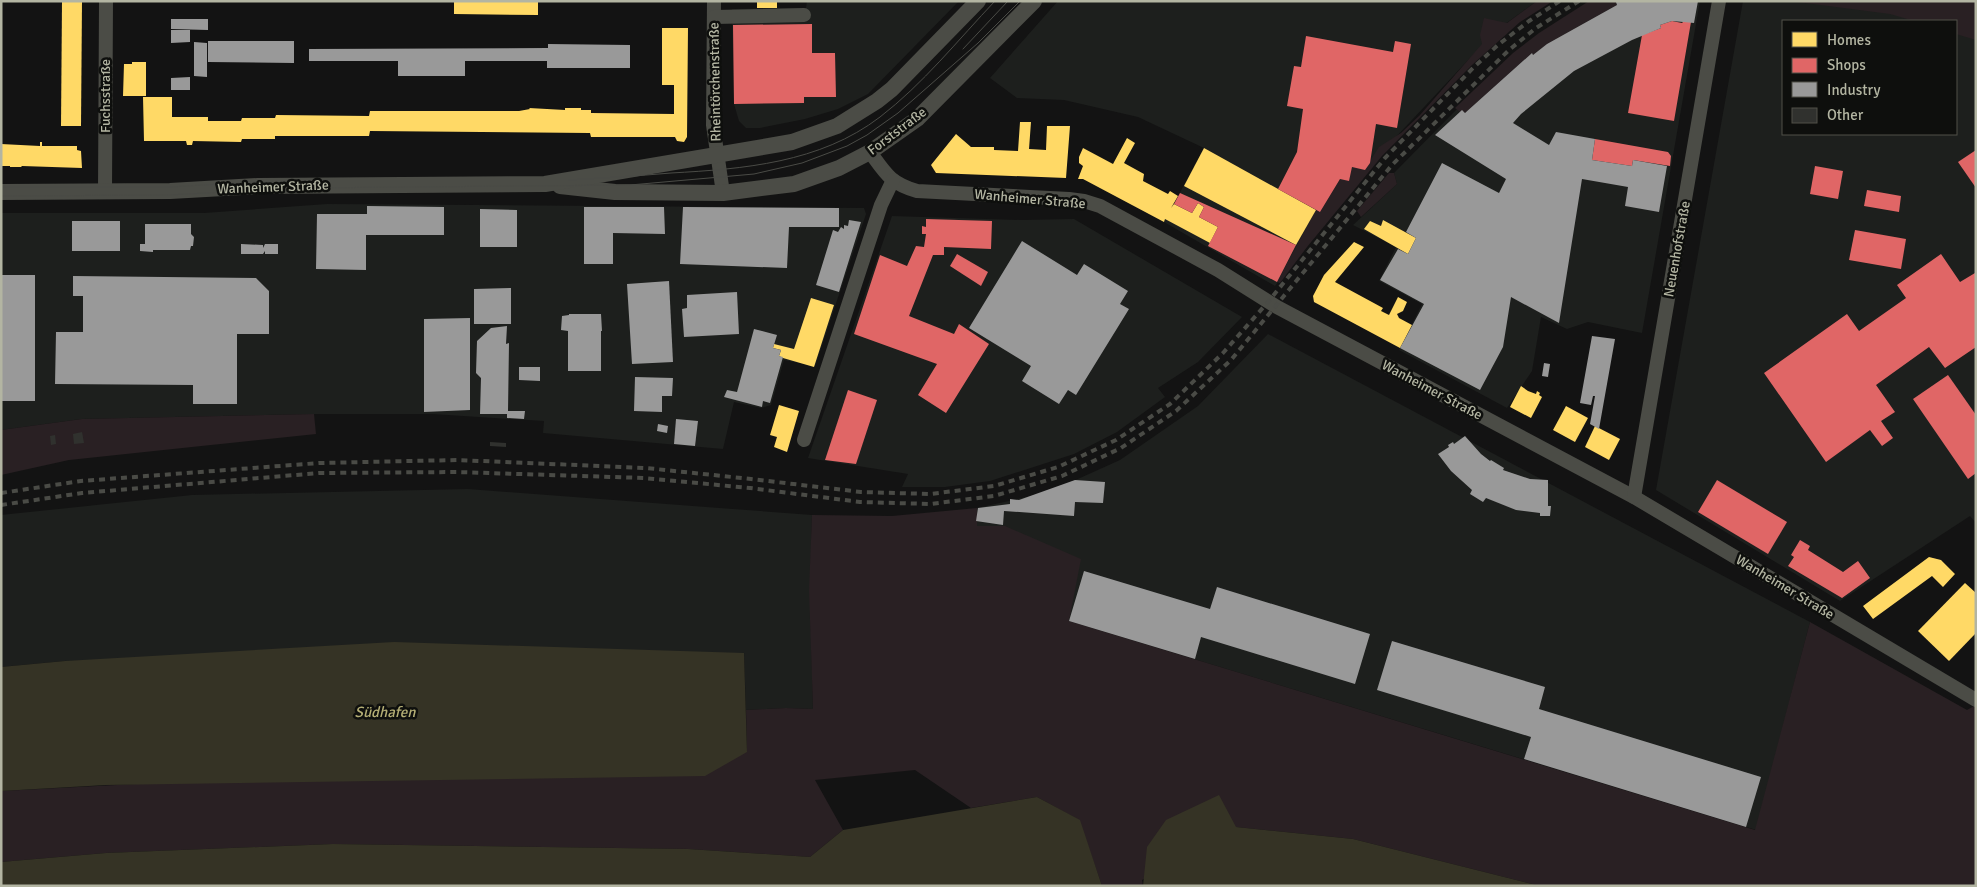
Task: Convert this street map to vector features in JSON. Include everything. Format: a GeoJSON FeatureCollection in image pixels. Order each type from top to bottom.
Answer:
{"type":"FeatureCollection","features":[{"type":"Feature","properties":{"kind":"street","name":"Fuchsstraße"},"geometry":{"type":"LineString","coordinates":[[105,191],[106,1]]}},
{"type":"Feature","properties":{"kind":"street","name":"Rheintörchenstraße"},"geometry":{"type":"LineString","coordinates":[[714,1],[713,125],[723,193]]}},
{"type":"Feature","properties":{"kind":"street"},"geometry":{"type":"LineString","coordinates":[[717,155],[792,142],[837,126],[856,115],[892,89],[978,1]]}},
{"type":"Feature","properties":{"kind":"street","name":"Forststraße"},"geometry":{"type":"LineString","coordinates":[[723,193],[794,184],[839,168],[870,152],[917,119],[1034,1]]}},
{"type":"Feature","properties":{"kind":"street","name":"Neuenhofstraße"},"geometry":{"type":"LineString","coordinates":[[1634,497],[1719,1]]}},
{"type":"Feature","properties":{"kind":"street"},"geometry":{"type":"LineString","coordinates":[[714,16],[804,15]]}},
{"type":"Feature","properties":{"kind":"street","name":"Wanheimer Straße"},"geometry":{"type":"LineString","coordinates":[[870,152],[884,172],[893,180],[901,186],[917,191],[1069,199],[1100,206],[1218,270],[1277,307],[1634,497],[1976,700]]}},
{"type":"Feature","properties":{"kind":"street","name":"Wanheimer Straße"},"geometry":{"type":"LineString","coordinates":[[545,184],[717,155]]}},
{"type":"Feature","properties":{"kind":"street"},"geometry":{"type":"LineString","coordinates":[[804,440],[881,205],[893,180]]}},
{"type":"Feature","properties":{"kind":"street","name":"Wanheimer Straße"},"geometry":{"type":"LineString","coordinates":[[1,192],[170,191],[258,186],[545,184],[614,192],[723,193]]}},
{"type":"Feature","properties":{"kind":"shaded area"},"geometry":{"type":"Polygon","coordinates":[[[807,1],[959,1],[868,94],[838,109],[805,119],[760,128],[746,128],[739,121],[734,104],[732,9],[806,8],[807,1]]]}},
{"type":"Feature","properties":{"kind":"shaded area"},"geometry":{"type":"Polygon","coordinates":[[[1058,1],[1537,1],[1501,27],[1471,57],[1328,210],[1275,286],[1164,222],[1204,148],[1138,117],[1064,100],[1017,98],[990,78],[1058,1]]]}},
{"type":"Feature","properties":{"kind":"shaded area"},"geometry":{"type":"Polygon","coordinates":[[[1537,1],[1553,1],[1520,22],[1472,65],[1382,156],[1280,283],[1277,282],[1316,210],[1320,212],[1340,179],[1349,180],[1352,167],[1365,169],[1379,147],[1401,133],[1420,115],[1482,44],[1480,35],[1484,18],[1507,23],[1537,1]]]}},
{"type":"Feature","properties":{"kind":"shaded area"},"geometry":{"type":"Polygon","coordinates":[[[1589,1],[1618,1],[1616,2],[1617,5],[1547,44],[1533,55],[1532,53],[1465,113],[1455,108],[1513,53],[1539,33],[1589,1]]]}},
{"type":"Feature","properties":{"kind":"shaded area"},"geometry":{"type":"Polygon","coordinates":[[[1613,1],[1700,1],[1642,333],[1588,322],[1567,329],[1541,317],[1532,371],[1507,408],[1399,350],[1422,304],[1379,281],[1396,247],[1353,225],[1397,184],[1394,173],[1458,108],[1463,112],[1511,64],[1613,1]]]}},
{"type":"Feature","properties":{"kind":"shaded area"},"geometry":{"type":"Polygon","coordinates":[[[1743,1],[1976,1],[1976,523],[1970,516],[1840,601],[1656,490],[1743,1]]]}},
{"type":"Feature","properties":{"kind":"shaded area"},"geometry":{"type":"Polygon","coordinates":[[[1790,1],[1976,1],[1976,40],[1957,34],[1957,20],[1911,20],[1890,14],[1790,1]]]}},
{"type":"Feature","properties":{"kind":"shaded area"},"geometry":{"type":"Polygon","coordinates":[[[1389,173],[1394,173],[1397,184],[1361,217],[1357,211],[1389,173]]]}},
{"type":"Feature","properties":{"kind":"shaded area"},"geometry":{"type":"Polygon","coordinates":[[[327,204],[864,208],[866,214],[815,366],[784,360],[771,405],[761,408],[734,402],[723,449],[543,433],[544,421],[432,414],[314,414],[82,419],[1,430],[1,213],[204,213],[327,204]]]}},
{"type":"Feature","properties":{"kind":"shaded area"},"geometry":{"type":"Polygon","coordinates":[[[892,216],[1022,220],[1074,219],[1242,317],[1198,362],[1158,388],[1165,397],[1117,432],[1074,454],[990,481],[945,487],[902,487],[908,474],[808,458],[892,216]]]}},
{"type":"Feature","properties":{"kind":"shaded area"},"geometry":{"type":"Polygon","coordinates":[[[1268,334],[1810,622],[1756,830],[1069,621],[976,526],[977,508],[1049,492],[1120,460],[1198,406],[1268,334]]]}},
{"type":"Feature","properties":{"kind":"shaded area"},"geometry":{"type":"Polygon","coordinates":[[[314,414],[316,434],[69,460],[1,475],[1,430],[82,419],[314,414]]]}},
{"type":"Feature","properties":{"kind":"shaded area"},"geometry":{"type":"Polygon","coordinates":[[[468,489],[812,515],[810,594],[813,709],[746,710],[744,653],[65,661],[1,667],[1,515],[192,495],[468,489]]]}},
{"type":"Feature","properties":{"kind":"shaded area"},"geometry":{"type":"Polygon","coordinates":[[[977,508],[977,526],[1005,526],[1081,559],[1069,621],[1755,830],[1810,622],[1967,710],[1976,705],[1976,886],[1540,886],[1353,839],[1236,827],[1142,880],[1143,886],[1102,886],[1079,820],[1037,797],[971,808],[915,770],[815,780],[843,830],[810,857],[688,849],[333,844],[106,853],[1,862],[1,791],[747,752],[746,710],[813,709],[809,590],[812,515],[892,516],[977,508]]]}},
{"type":"Feature","properties":{"kind":"water","name":"Südhafen"},"geometry":{"type":"Polygon","coordinates":[[[394,642],[744,653],[747,752],[705,776],[106,785],[1,791],[1,667],[65,661],[394,642]]]}},
{"type":"Feature","properties":{"kind":"water"},"geometry":{"type":"Polygon","coordinates":[[[1219,795],[1236,827],[1353,839],[1540,886],[1143,886],[1147,847],[1166,820],[1219,795]]]}},
{"type":"Feature","properties":{"kind":"water"},"geometry":{"type":"Polygon","coordinates":[[[1037,797],[1080,820],[1102,886],[1,886],[1,862],[106,853],[333,844],[688,849],[810,857],[843,830],[1037,797]]]}},
{"type":"Feature","properties":{"kind":"building: Homes"},"geometry":{"type":"Polygon","coordinates":[[[62,1],[82,1],[81,126],[61,126],[62,1]]]}},
{"type":"Feature","properties":{"kind":"building: Homes"},"geometry":{"type":"Polygon","coordinates":[[[454,1],[538,1],[538,15],[454,14],[454,1]]]}},
{"type":"Feature","properties":{"kind":"building: Homes"},"geometry":{"type":"Polygon","coordinates":[[[757,1],[777,1],[777,8],[757,8],[757,1]]]}},
{"type":"Feature","properties":{"kind":"building: Homes"},"geometry":{"type":"Polygon","coordinates":[[[662,28],[688,28],[687,137],[684,142],[677,141],[675,137],[591,137],[590,133],[370,131],[369,136],[275,136],[275,139],[242,139],[241,142],[193,141],[192,145],[187,145],[186,141],[144,141],[143,97],[172,97],[172,117],[208,117],[208,121],[275,118],[276,115],[369,116],[370,111],[519,111],[529,108],[565,110],[565,108],[581,108],[581,110],[591,110],[591,113],[674,114],[674,85],[662,85],[662,28]]]}},
{"type":"Feature","properties":{"kind":"building: Homes"},"geometry":{"type":"Polygon","coordinates":[[[132,62],[146,62],[146,96],[123,96],[124,64],[132,64],[132,62]]]}},
{"type":"Feature","properties":{"kind":"building: Homes"},"geometry":{"type":"Polygon","coordinates":[[[1020,122],[1031,122],[1029,149],[1046,150],[1047,126],[1070,126],[1066,178],[936,173],[931,165],[956,134],[971,147],[994,147],[994,150],[1018,151],[1020,122]]]}},
{"type":"Feature","properties":{"kind":"building: Homes"},"geometry":{"type":"Polygon","coordinates":[[[1127,138],[1135,143],[1124,163],[1144,174],[1143,181],[1168,194],[1170,191],[1178,196],[1171,208],[1174,204],[1192,213],[1198,203],[1204,207],[1199,217],[1218,227],[1210,243],[1165,219],[1164,222],[1083,179],[1078,179],[1083,166],[1079,163],[1079,157],[1083,148],[1113,164],[1127,138]]]}},
{"type":"Feature","properties":{"kind":"building: Homes"},"geometry":{"type":"Polygon","coordinates":[[[40,142],[42,142],[42,146],[77,146],[77,150],[81,151],[82,168],[1,166],[1,144],[40,146],[40,142]]]}},
{"type":"Feature","properties":{"kind":"building: Homes"},"geometry":{"type":"Polygon","coordinates":[[[1204,148],[1316,210],[1296,245],[1184,186],[1204,148]]]}},
{"type":"Feature","properties":{"kind":"building: Homes"},"geometry":{"type":"Polygon","coordinates":[[[1383,220],[1416,238],[1408,254],[1364,229],[1370,221],[1381,226],[1383,220]]]}},
{"type":"Feature","properties":{"kind":"building: Homes"},"geometry":{"type":"Polygon","coordinates":[[[1354,242],[1364,247],[1335,282],[1383,308],[1381,311],[1389,315],[1398,297],[1407,302],[1403,311],[1397,314],[1399,318],[1412,325],[1400,348],[1314,302],[1313,296],[1324,275],[1354,242]]]}},
{"type":"Feature","properties":{"kind":"building: Homes"},"geometry":{"type":"Polygon","coordinates":[[[811,298],[834,305],[814,367],[783,358],[779,356],[781,350],[773,348],[774,344],[794,349],[811,298]]]}},
{"type":"Feature","properties":{"kind":"building: Homes"},"geometry":{"type":"Polygon","coordinates":[[[1521,386],[1536,394],[1537,391],[1542,397],[1531,418],[1510,407],[1521,386]]]}},
{"type":"Feature","properties":{"kind":"building: Homes"},"geometry":{"type":"Polygon","coordinates":[[[779,405],[799,411],[787,452],[774,447],[777,437],[770,435],[779,405]]]}},
{"type":"Feature","properties":{"kind":"building: Homes"},"geometry":{"type":"Polygon","coordinates":[[[1566,406],[1588,418],[1575,442],[1553,430],[1566,406]]]}},
{"type":"Feature","properties":{"kind":"building: Homes"},"geometry":{"type":"Polygon","coordinates":[[[1595,426],[1620,439],[1609,460],[1585,447],[1595,426]]]}},
{"type":"Feature","properties":{"kind":"building: Homes"},"geometry":{"type":"Polygon","coordinates":[[[1929,557],[1941,560],[1955,574],[1943,587],[1932,576],[1873,619],[1863,606],[1929,557]]]}},
{"type":"Feature","properties":{"kind":"building: Homes"},"geometry":{"type":"Polygon","coordinates":[[[1965,583],[1976,593],[1976,633],[1949,661],[1918,631],[1965,583]]]}},
{"type":"Feature","properties":{"kind":"building: Shops"},"geometry":{"type":"Polygon","coordinates":[[[1672,21],[1691,22],[1674,121],[1628,113],[1642,35],[1661,28],[1660,25],[1672,21]]]}},
{"type":"Feature","properties":{"kind":"building: Shops"},"geometry":{"type":"Polygon","coordinates":[[[812,24],[812,53],[835,53],[836,97],[804,97],[804,103],[734,104],[733,25],[812,24]]]}},
{"type":"Feature","properties":{"kind":"building: Shops"},"geometry":{"type":"Polygon","coordinates":[[[1306,36],[1393,52],[1395,41],[1411,44],[1397,128],[1376,124],[1370,163],[1365,170],[1352,167],[1349,181],[1340,179],[1320,212],[1278,189],[1297,152],[1303,109],[1287,106],[1294,66],[1301,67],[1306,36]]]}},
{"type":"Feature","properties":{"kind":"building: Shops"},"geometry":{"type":"Polygon","coordinates":[[[1595,139],[1668,152],[1671,156],[1670,166],[1633,160],[1632,166],[1592,160],[1595,139]]]}},
{"type":"Feature","properties":{"kind":"building: Shops"},"geometry":{"type":"Polygon","coordinates":[[[1976,150],[1976,188],[1958,162],[1976,150]]]}},
{"type":"Feature","properties":{"kind":"building: Shops"},"geometry":{"type":"Polygon","coordinates":[[[1815,166],[1843,171],[1838,199],[1810,194],[1815,166]]]}},
{"type":"Feature","properties":{"kind":"building: Shops"},"geometry":{"type":"Polygon","coordinates":[[[1867,190],[1901,196],[1899,212],[1864,206],[1867,190]]]}},
{"type":"Feature","properties":{"kind":"building: Shops"},"geometry":{"type":"Polygon","coordinates":[[[1180,193],[1296,245],[1277,282],[1208,246],[1218,227],[1199,217],[1204,207],[1198,203],[1192,213],[1174,204],[1180,193]]]}},
{"type":"Feature","properties":{"kind":"building: Shops"},"geometry":{"type":"Polygon","coordinates":[[[926,219],[992,221],[991,249],[944,247],[944,255],[933,255],[909,316],[954,334],[959,324],[989,344],[946,413],[918,395],[937,364],[854,334],[880,255],[907,266],[916,246],[924,247],[926,234],[922,234],[922,226],[926,227],[926,219]]]}},
{"type":"Feature","properties":{"kind":"building: Shops"},"geometry":{"type":"Polygon","coordinates":[[[1855,230],[1906,239],[1901,269],[1849,260],[1855,230]]]}},
{"type":"Feature","properties":{"kind":"building: Shops"},"geometry":{"type":"Polygon","coordinates":[[[957,254],[988,272],[981,286],[950,266],[957,254]]]}},
{"type":"Feature","properties":{"kind":"building: Shops"},"geometry":{"type":"Polygon","coordinates":[[[1941,254],[1960,282],[1976,274],[1976,347],[1945,368],[1929,347],[1876,385],[1895,412],[1881,421],[1893,438],[1882,446],[1870,430],[1826,462],[1764,373],[1847,314],[1859,331],[1906,298],[1897,285],[1941,254]]]}},
{"type":"Feature","properties":{"kind":"building: Shops"},"geometry":{"type":"Polygon","coordinates":[[[1948,375],[1976,415],[1976,473],[1968,479],[1913,399],[1948,375]]]}},
{"type":"Feature","properties":{"kind":"building: Shops"},"geometry":{"type":"Polygon","coordinates":[[[848,390],[877,400],[856,464],[825,460],[848,390]]]}},
{"type":"Feature","properties":{"kind":"building: Shops"},"geometry":{"type":"Polygon","coordinates":[[[1717,480],[1787,522],[1768,554],[1698,512],[1717,480]]]}},
{"type":"Feature","properties":{"kind":"building: Shops"},"geometry":{"type":"Polygon","coordinates":[[[1800,540],[1810,546],[1808,550],[1843,572],[1858,561],[1870,578],[1842,598],[1788,566],[1794,557],[1791,555],[1800,540]]]}},
{"type":"Feature","properties":{"kind":"building: Industry"},"geometry":{"type":"Polygon","coordinates":[[[1698,1],[1694,23],[1672,21],[1660,25],[1661,28],[1632,40],[1574,71],[1521,114],[1513,123],[1549,145],[1556,132],[1595,139],[1592,160],[1632,166],[1633,160],[1667,166],[1659,212],[1625,206],[1628,187],[1582,179],[1559,323],[1511,297],[1503,347],[1480,390],[1400,348],[1424,304],[1380,280],[1398,249],[1408,254],[1416,238],[1406,232],[1442,163],[1499,193],[1506,179],[1435,135],[1462,110],[1465,113],[1532,53],[1533,55],[1547,44],[1617,5],[1616,2],[1698,1]]]}},
{"type":"Feature","properties":{"kind":"building: Industry"},"geometry":{"type":"Polygon","coordinates":[[[171,19],[208,19],[208,30],[171,29],[171,19]]]}},
{"type":"Feature","properties":{"kind":"building: Industry"},"geometry":{"type":"Polygon","coordinates":[[[171,30],[190,30],[190,42],[171,43],[171,30]]]}},
{"type":"Feature","properties":{"kind":"building: Industry"},"geometry":{"type":"Polygon","coordinates":[[[208,41],[294,41],[294,63],[208,62],[208,41]]]}},
{"type":"Feature","properties":{"kind":"building: Industry"},"geometry":{"type":"Polygon","coordinates":[[[194,42],[207,43],[207,77],[194,76],[194,42]]]}},
{"type":"Feature","properties":{"kind":"building: Industry"},"geometry":{"type":"Polygon","coordinates":[[[548,44],[630,45],[630,68],[547,68],[547,61],[465,61],[465,76],[398,76],[398,61],[309,61],[309,49],[548,48],[548,44]]]}},
{"type":"Feature","properties":{"kind":"building: Industry"},"geometry":{"type":"Polygon","coordinates":[[[190,77],[190,90],[171,90],[171,78],[190,77]]]}},
{"type":"Feature","properties":{"kind":"building: Industry"},"geometry":{"type":"Polygon","coordinates":[[[367,206],[444,207],[444,235],[366,235],[366,270],[316,269],[317,214],[367,214],[367,206]]]}},
{"type":"Feature","properties":{"kind":"building: Industry"},"geometry":{"type":"Polygon","coordinates":[[[584,207],[664,207],[665,234],[613,233],[613,264],[584,264],[584,207]]]}},
{"type":"Feature","properties":{"kind":"building: Industry"},"geometry":{"type":"Polygon","coordinates":[[[683,207],[839,208],[839,227],[789,227],[787,268],[680,264],[683,207]]]}},
{"type":"Feature","properties":{"kind":"building: Industry"},"geometry":{"type":"Polygon","coordinates":[[[480,209],[517,210],[517,247],[480,247],[480,209]]]}},
{"type":"Feature","properties":{"kind":"building: Industry"},"geometry":{"type":"Polygon","coordinates":[[[849,220],[861,222],[839,292],[816,285],[833,230],[838,232],[841,227],[844,229],[844,225],[848,226],[849,220]]]}},
{"type":"Feature","properties":{"kind":"building: Industry"},"geometry":{"type":"Polygon","coordinates":[[[72,221],[120,221],[120,251],[72,251],[72,221]]]}},
{"type":"Feature","properties":{"kind":"building: Industry"},"geometry":{"type":"Polygon","coordinates":[[[145,224],[191,224],[191,234],[194,237],[193,246],[191,246],[190,250],[140,251],[140,244],[145,244],[145,224]]]}},
{"type":"Feature","properties":{"kind":"building: Industry"},"geometry":{"type":"Polygon","coordinates":[[[1022,241],[1077,275],[1084,264],[1128,291],[1120,304],[1129,309],[1076,395],[1068,390],[1059,404],[1022,381],[1031,366],[969,328],[1022,241]]]}},
{"type":"Feature","properties":{"kind":"building: Industry"},"geometry":{"type":"Polygon","coordinates":[[[241,244],[263,245],[263,248],[265,244],[278,244],[278,254],[265,254],[265,251],[263,254],[241,254],[241,244]]]}},
{"type":"Feature","properties":{"kind":"building: Industry"},"geometry":{"type":"Polygon","coordinates":[[[1,275],[35,275],[35,401],[1,401],[1,275]]]}},
{"type":"Feature","properties":{"kind":"building: Industry"},"geometry":{"type":"Polygon","coordinates":[[[73,276],[256,278],[269,291],[269,334],[237,334],[237,404],[193,404],[193,385],[55,384],[56,332],[83,332],[83,296],[73,296],[73,276]]]}},
{"type":"Feature","properties":{"kind":"building: Industry"},"geometry":{"type":"Polygon","coordinates":[[[669,281],[673,362],[632,364],[627,284],[669,281]]]}},
{"type":"Feature","properties":{"kind":"building: Industry"},"geometry":{"type":"Polygon","coordinates":[[[511,288],[511,324],[474,324],[474,289],[511,288]]]}},
{"type":"Feature","properties":{"kind":"building: Industry"},"geometry":{"type":"Polygon","coordinates":[[[737,292],[739,334],[684,337],[682,309],[687,308],[687,295],[737,292]]]}},
{"type":"Feature","properties":{"kind":"building: Industry"},"geometry":{"type":"Polygon","coordinates":[[[569,314],[601,314],[601,371],[568,371],[568,331],[561,330],[562,316],[569,314]]]}},
{"type":"Feature","properties":{"kind":"building: Industry"},"geometry":{"type":"Polygon","coordinates":[[[470,318],[470,410],[424,412],[424,319],[470,318]]]}},
{"type":"Feature","properties":{"kind":"building: Industry"},"geometry":{"type":"Polygon","coordinates":[[[507,326],[506,344],[509,343],[508,411],[525,411],[524,419],[507,418],[507,414],[480,414],[481,378],[476,373],[477,341],[491,328],[507,326]]]}},
{"type":"Feature","properties":{"kind":"building: Industry"},"geometry":{"type":"Polygon","coordinates":[[[754,329],[777,335],[773,348],[781,350],[779,356],[783,357],[770,403],[763,401],[762,407],[724,397],[727,390],[737,392],[754,329]]]}},
{"type":"Feature","properties":{"kind":"building: Industry"},"geometry":{"type":"Polygon","coordinates":[[[1592,336],[1615,339],[1599,429],[1590,424],[1595,396],[1593,396],[1591,405],[1580,403],[1592,336]]]}},
{"type":"Feature","properties":{"kind":"building: Industry"},"geometry":{"type":"Polygon","coordinates":[[[1544,363],[1550,364],[1548,377],[1542,376],[1544,363]]]}},
{"type":"Feature","properties":{"kind":"building: Industry"},"geometry":{"type":"Polygon","coordinates":[[[519,367],[540,367],[540,381],[519,380],[519,367]]]}},
{"type":"Feature","properties":{"kind":"building: Industry"},"geometry":{"type":"Polygon","coordinates":[[[635,377],[673,378],[672,396],[662,396],[662,412],[634,411],[635,377]]]}},
{"type":"Feature","properties":{"kind":"building: Industry"},"geometry":{"type":"Polygon","coordinates":[[[676,419],[698,421],[695,446],[674,444],[676,419]]]}},
{"type":"Feature","properties":{"kind":"building: Industry"},"geometry":{"type":"Polygon","coordinates":[[[658,424],[668,426],[667,433],[657,431],[658,424]]]}},
{"type":"Feature","properties":{"kind":"building: Industry"},"geometry":{"type":"Polygon","coordinates":[[[1465,436],[1481,454],[1504,468],[1503,470],[1530,479],[1548,480],[1548,506],[1551,506],[1550,516],[1540,516],[1540,513],[1516,510],[1486,498],[1483,502],[1470,494],[1472,490],[1451,471],[1438,454],[1449,447],[1448,445],[1453,442],[1454,444],[1465,436]]]}},
{"type":"Feature","properties":{"kind":"building: Industry"},"geometry":{"type":"Polygon","coordinates":[[[1075,480],[1105,482],[1103,503],[1075,502],[1074,516],[1004,511],[1003,525],[976,521],[978,508],[1010,504],[1010,499],[1019,500],[1075,480]]]}},
{"type":"Feature","properties":{"kind":"building: Industry"},"geometry":{"type":"Polygon","coordinates":[[[1084,571],[1210,609],[1217,587],[1370,634],[1355,684],[1201,637],[1195,659],[1069,621],[1084,571]]]}},
{"type":"Feature","properties":{"kind":"building: Industry"},"geometry":{"type":"Polygon","coordinates":[[[1392,641],[1545,687],[1539,709],[1761,777],[1746,827],[1524,759],[1531,737],[1377,690],[1392,641]]]}},
{"type":"Feature","properties":{"kind":"building: Other"},"geometry":{"type":"Polygon","coordinates":[[[82,432],[84,443],[74,444],[73,434],[82,432]]]}},
{"type":"Feature","properties":{"kind":"building: Other"},"geometry":{"type":"Polygon","coordinates":[[[55,435],[56,444],[51,445],[50,436],[55,435]]]}},
{"type":"Feature","properties":{"kind":"building: Other"},"geometry":{"type":"Polygon","coordinates":[[[490,442],[506,443],[506,447],[490,446],[490,442]]]}},
{"type":"Feature","properties":{"kind":"tram line"},"geometry":{"type":"LineString","coordinates":[[569,180],[753,166],[780,161],[832,145],[857,132],[896,104],[926,76],[995,1]]}},
{"type":"Feature","properties":{"kind":"tram line"},"geometry":{"type":"LineString","coordinates":[[963,49],[1008,1]]}},
{"type":"Feature","properties":{"kind":"tram line"},"geometry":{"type":"LineString","coordinates":[[1,196],[169,195],[300,188],[630,185],[754,174],[802,163],[847,146],[867,135],[898,113],[978,43],[1020,1]]}},
{"type":"Feature","properties":{"kind":"tram line"},"geometry":{"type":"LineString","coordinates":[[1,187],[169,187],[329,180]]}},
{"type":"Feature","properties":{"kind":"railway"},"geometry":{"type":"LineString","coordinates":[[1,493],[81,481],[319,463],[457,460],[646,468],[861,492],[930,494],[994,486],[1058,467],[1116,440],[1170,404],[1223,353],[1268,302],[1385,158],[1498,45],[1529,21],[1560,1]]}},
{"type":"Feature","properties":{"kind":"railway"},"geometry":{"type":"LineString","coordinates":[[1,505],[82,493],[319,473],[457,472],[644,478],[750,488],[860,502],[930,504],[994,496],[1062,476],[1121,448],[1176,411],[1231,360],[1392,165],[1509,50],[1536,28],[1579,1]]}}]}
